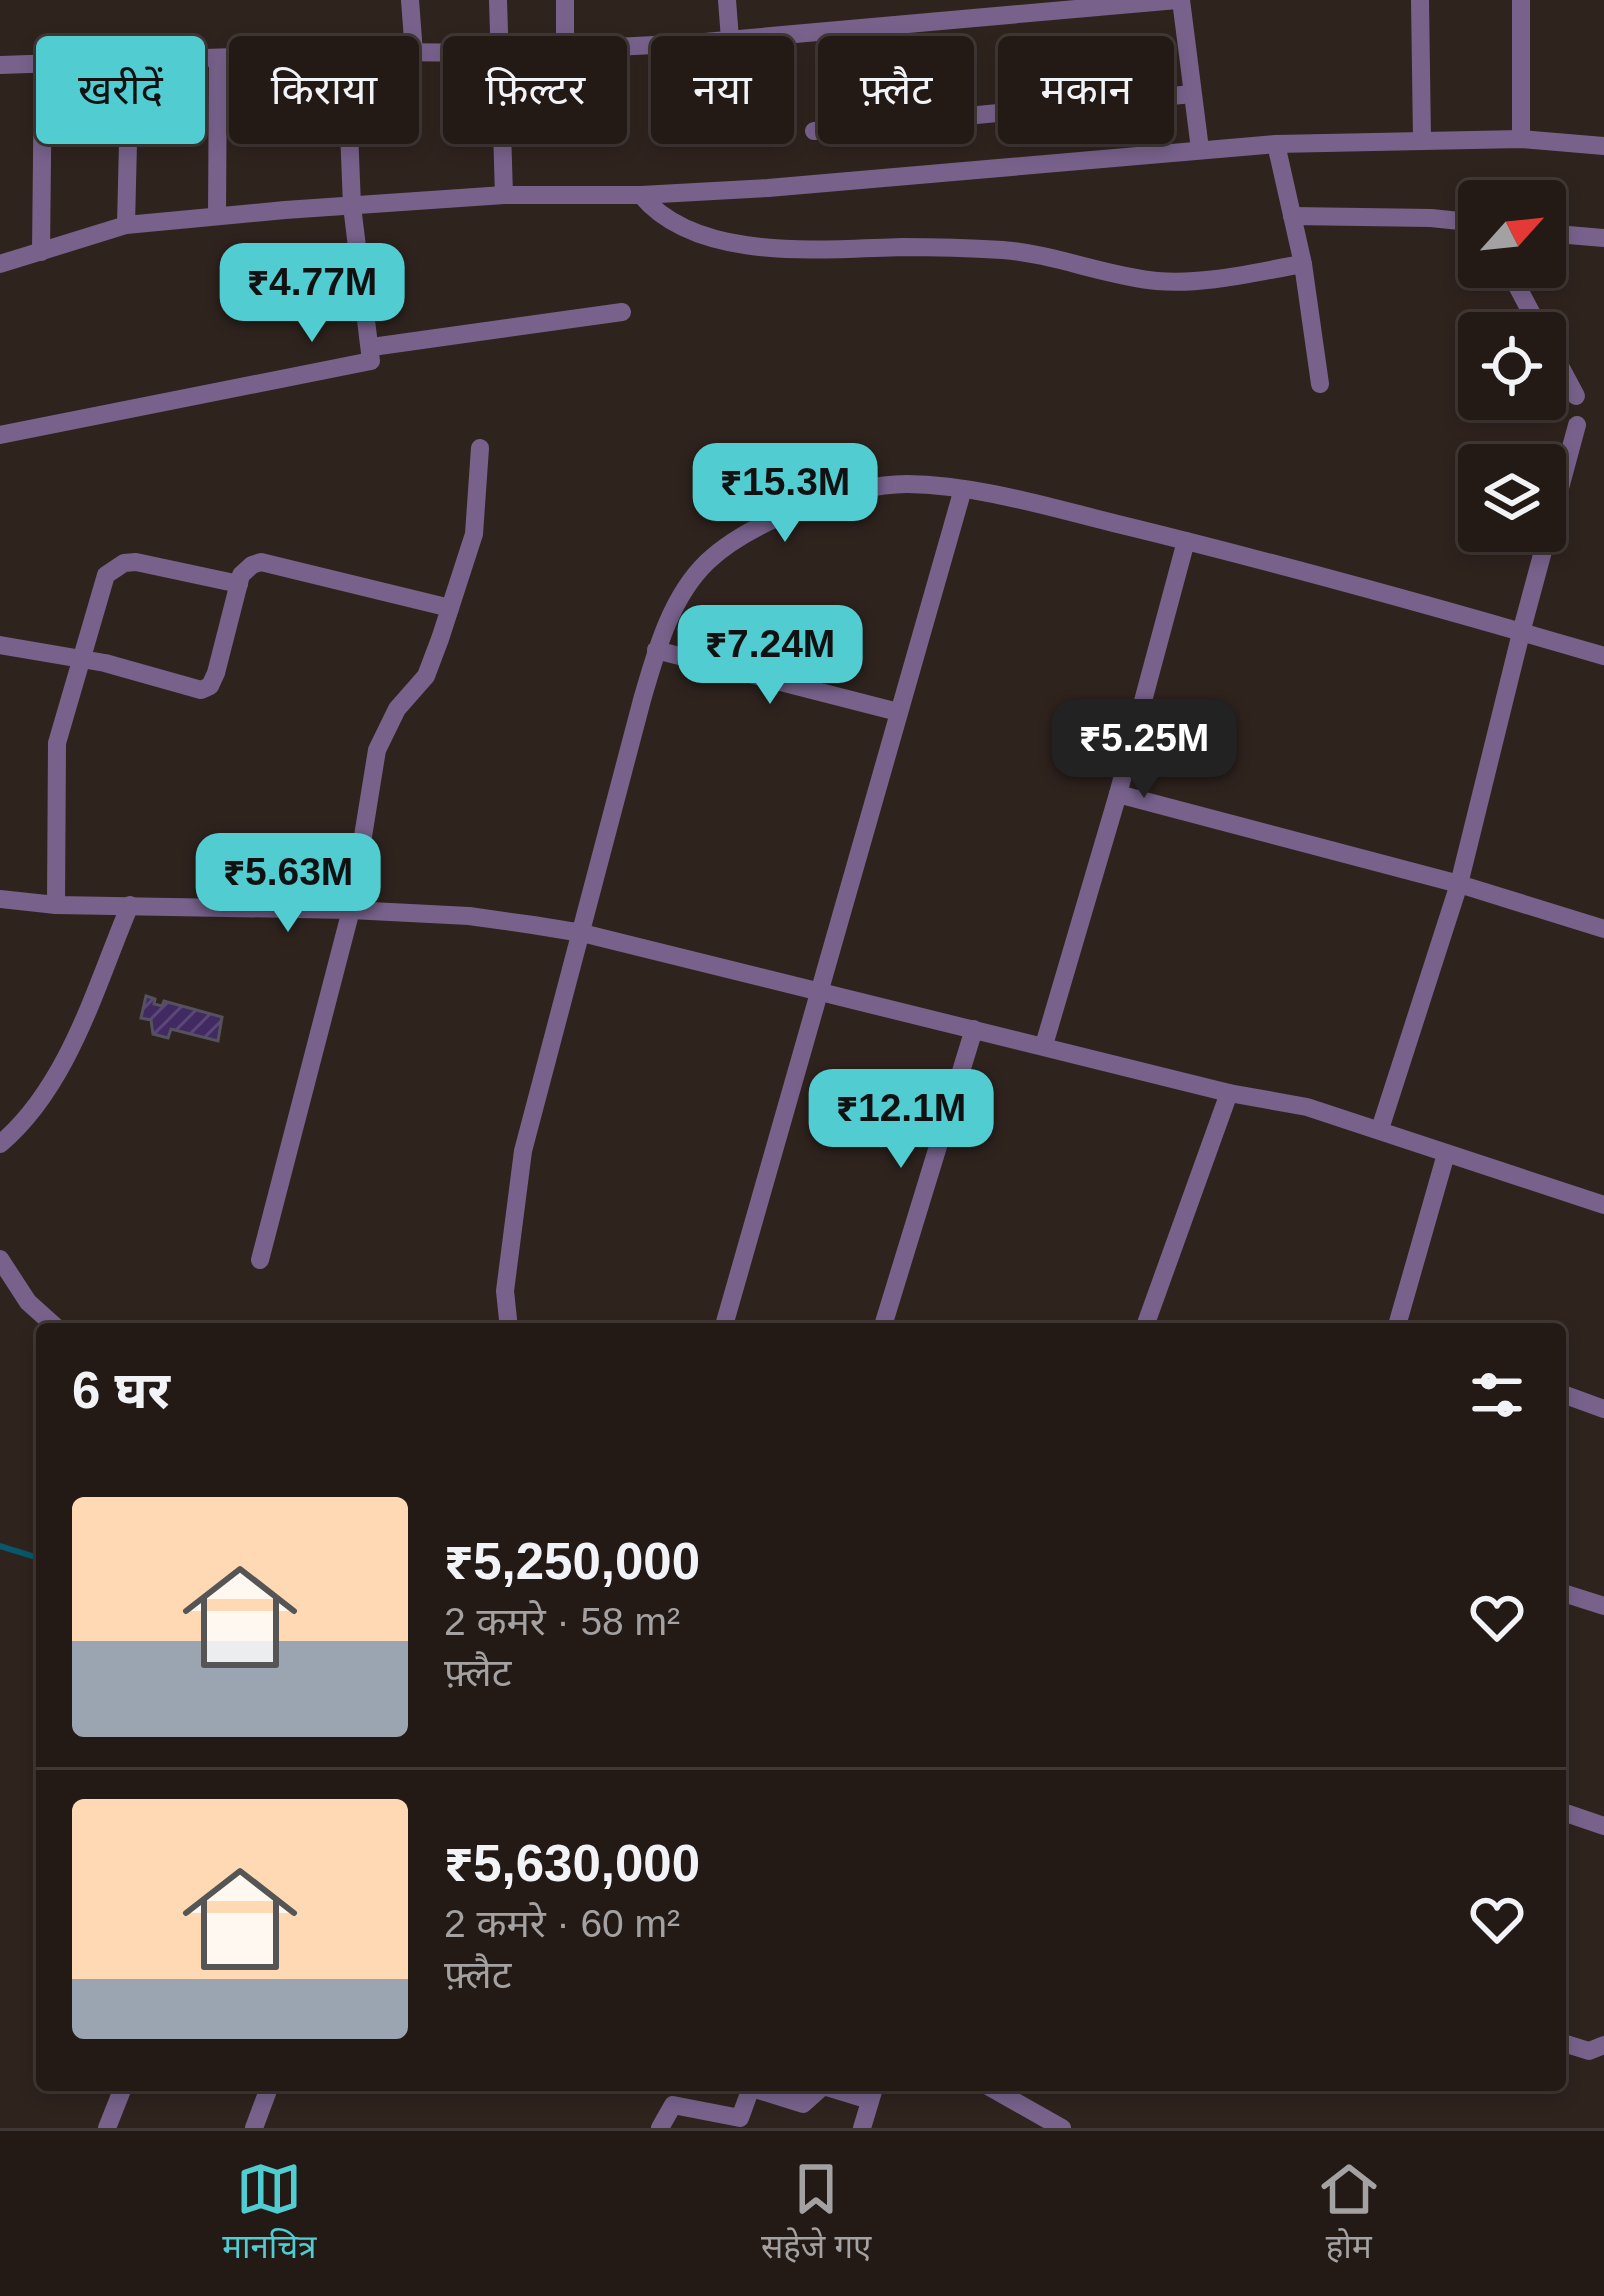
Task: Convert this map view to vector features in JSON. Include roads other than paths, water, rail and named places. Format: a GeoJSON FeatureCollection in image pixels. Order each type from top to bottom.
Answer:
{"type":"FeatureCollection","features":[{"type":"Feature","properties":{"kind":"street"},"geometry":{"type":"LineString","coordinates":[[410,0],[413,36]]}},
{"type":"Feature","properties":{"kind":"street"},"geometry":{"type":"LineString","coordinates":[[498,0],[499,36]]}},
{"type":"Feature","properties":{"kind":"street"},"geometry":{"type":"LineString","coordinates":[[565,36],[566,0]]}},
{"type":"Feature","properties":{"kind":"street"},"geometry":{"type":"LineString","coordinates":[[727,0],[730,36]]}},
{"type":"Feature","properties":{"kind":"street"},"geometry":{"type":"LineString","coordinates":[[765,36],[1179,0],[1200,149]]}},
{"type":"Feature","properties":{"kind":"street"},"geometry":{"type":"LineString","coordinates":[[1420,0],[1422,140]]}},
{"type":"Feature","properties":{"kind":"street"},"geometry":{"type":"LineString","coordinates":[[1521,0],[1521,139]]}},
{"type":"Feature","properties":{"kind":"street"},"geometry":{"type":"LineString","coordinates":[[205,58],[229,58]]}},
{"type":"Feature","properties":{"kind":"street"},"geometry":{"type":"LineString","coordinates":[[217,216],[218,58]]}},
{"type":"Feature","properties":{"kind":"street"},"geometry":{"type":"LineString","coordinates":[[0,65],[36,65]]}},
{"type":"Feature","properties":{"kind":"street"},"geometry":{"type":"LineString","coordinates":[[814,131],[1192,94]]}},
{"type":"Feature","properties":{"kind":"street"},"geometry":{"type":"LineString","coordinates":[[0,264],[126,225],[352,206],[504,195],[641,195],[768,188],[1276,144],[1521,139],[1604,146]]}},
{"type":"Feature","properties":{"kind":"street"},"geometry":{"type":"LineString","coordinates":[[40,252],[42,144]]}},
{"type":"Feature","properties":{"kind":"street"},"geometry":{"type":"LineString","coordinates":[[126,225],[128,144]]}},
{"type":"Feature","properties":{"kind":"street"},"geometry":{"type":"LineString","coordinates":[[0,435],[277,378],[364,365],[373,358],[352,206],[350,144]]}},
{"type":"Feature","properties":{"kind":"street"},"geometry":{"type":"LineString","coordinates":[[503,144],[504,195]]}},
{"type":"Feature","properties":{"kind":"street"},"geometry":{"type":"LineString","coordinates":[[1276,144],[1303,264],[1320,384]]}},
{"type":"Feature","properties":{"kind":"street"},"geometry":{"type":"LineString","coordinates":[[641,195],[656,213],[680,226],[775,250],[817,253],[920,247],[1010,251],[1120,275],[1181,282],[1303,264]]}},
{"type":"Feature","properties":{"kind":"street"},"geometry":{"type":"LineString","coordinates":[[1292,216],[1458,221]]}},
{"type":"Feature","properties":{"kind":"street"},"geometry":{"type":"LineString","coordinates":[[1566,234],[1604,238]]}},
{"type":"Feature","properties":{"kind":"street"},"geometry":{"type":"LineString","coordinates":[[372,346],[622,312]]}},
{"type":"Feature","properties":{"kind":"street"},"geometry":{"type":"LineString","coordinates":[[1566,377],[1576,396]]}},
{"type":"Feature","properties":{"kind":"street"},"geometry":{"type":"LineString","coordinates":[[1380,1129],[1459,884],[1577,425]]}},
{"type":"Feature","properties":{"kind":"street"},"geometry":{"type":"LineString","coordinates":[[260,1261],[351,910],[377,750],[397,709],[426,676],[450,608],[477,519],[480,448]]}},
{"type":"Feature","properties":{"kind":"street"},"geometry":{"type":"LineString","coordinates":[[503,1323],[524,1151],[552,1033],[656,650],[682,595],[707,562],[778,519],[837,494],[906,484],[963,489],[1186,541],[1522,629],[1604,656]]}},
{"type":"Feature","properties":{"kind":"street"},"geometry":{"type":"LineString","coordinates":[[725,1323],[963,489]]}},
{"type":"Feature","properties":{"kind":"street"},"geometry":{"type":"LineString","coordinates":[[1044,1045],[1186,541]]}},
{"type":"Feature","properties":{"kind":"street"},"geometry":{"type":"LineString","coordinates":[[0,645],[81,659],[195,690],[206,688],[216,673],[245,569],[261,562],[450,608]]}},
{"type":"Feature","properties":{"kind":"street"},"geometry":{"type":"LineString","coordinates":[[56,905],[57,743],[106,575],[124,563],[239,584]]}},
{"type":"Feature","properties":{"kind":"street"},"geometry":{"type":"LineString","coordinates":[[656,650],[898,712]]}},
{"type":"Feature","properties":{"kind":"street"},"geometry":{"type":"LineString","coordinates":[[1118,794],[1459,884],[1604,929]]}},
{"type":"Feature","properties":{"kind":"street"},"geometry":{"type":"LineString","coordinates":[[0,899],[56,905],[469,916],[582,933],[1229,1093],[1307,1107],[1604,1205]]}},
{"type":"Feature","properties":{"kind":"street"},"geometry":{"type":"LineString","coordinates":[[0,1144],[28,1117],[54,1081],[130,905]]}},
{"type":"Feature","properties":{"kind":"street"},"geometry":{"type":"LineString","coordinates":[[884,1323],[974,1030]]}},
{"type":"Feature","properties":{"kind":"street"},"geometry":{"type":"LineString","coordinates":[[1146,1323],[1229,1093]]}},
{"type":"Feature","properties":{"kind":"street"},"geometry":{"type":"LineString","coordinates":[[1398,1323],[1446,1154]]}},
{"type":"Feature","properties":{"kind":"street"},"geometry":{"type":"LineString","coordinates":[[0,1259],[28,1302],[51,1323]]}},
{"type":"Feature","properties":{"kind":"street"},"geometry":{"type":"LineString","coordinates":[[1566,1395],[1604,1408]]}},
{"type":"Feature","properties":{"kind":"street"},"geometry":{"type":"LineString","coordinates":[[1566,1594],[1604,1606]]}},
{"type":"Feature","properties":{"kind":"street"},"geometry":{"type":"LineString","coordinates":[[1566,1813],[1604,1826]]}},
{"type":"Feature","properties":{"kind":"street"},"geometry":{"type":"LineString","coordinates":[[1566,2044],[1589,2051],[1604,2044]]}},
{"type":"Feature","properties":{"kind":"street"},"geometry":{"type":"LineString","coordinates":[[107,2128],[122,2091]]}},
{"type":"Feature","properties":{"kind":"street"},"geometry":{"type":"LineString","coordinates":[[254,2128],[268,2091]]}},
{"type":"Feature","properties":{"kind":"street"},"geometry":{"type":"LineString","coordinates":[[660,2128],[669,2108],[677,2105],[740,2118],[750,2091]]}},
{"type":"Feature","properties":{"kind":"street"},"geometry":{"type":"LineString","coordinates":[[764,2091],[797,2104],[806,2104],[820,2091]]}},
{"type":"Feature","properties":{"kind":"street"},"geometry":{"type":"LineString","coordinates":[[997,2091],[1062,2128]]}},
{"type":"Feature","properties":{"kind":"street"},"geometry":{"type":"LineString","coordinates":[[862,2128],[872,2092]]}},
{"type":"Feature","properties":{"kind":"waterway"},"geometry":{"type":"LineString","coordinates":[[0,1546],[36,1557]]}}]}
